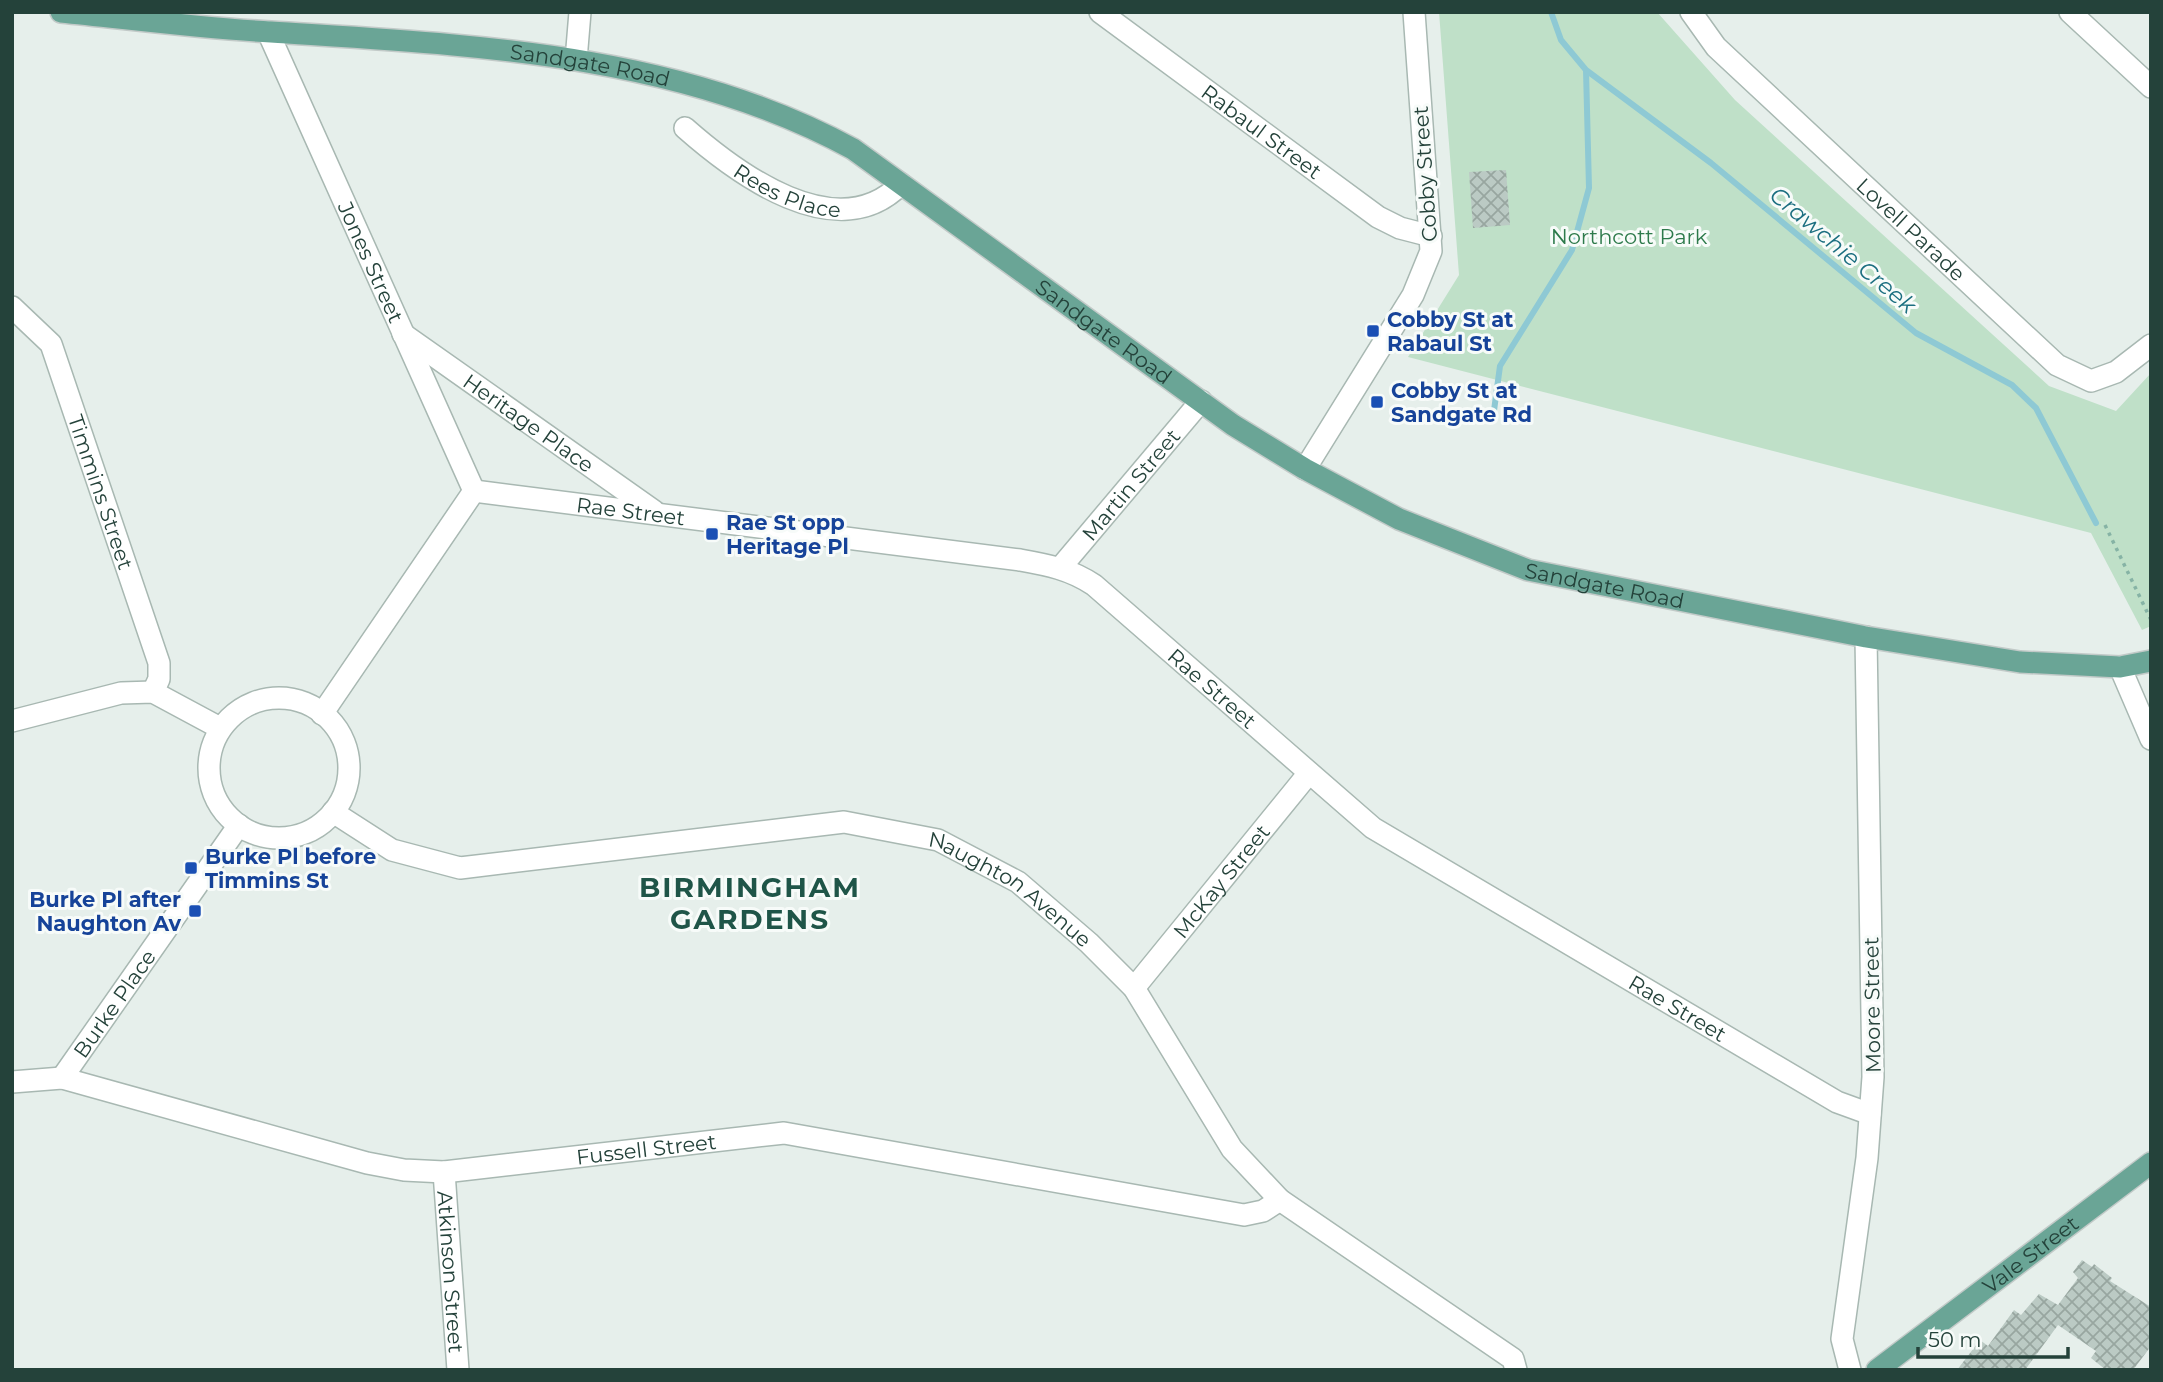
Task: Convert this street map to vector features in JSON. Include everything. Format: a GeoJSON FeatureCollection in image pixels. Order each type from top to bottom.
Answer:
{"type":"FeatureCollection","features":[{"type":"Feature","properties":{"kind":"main road","name":"Sandgate Road"},"geometry":{"type":"LineString","coordinates":[[61,12],[268,32],[456,44],[576,60],[672,79],[805,125],[853,149],[1201,401],[1305,469],[1399,519],[1528,570],[1866,636],[2020,662],[2120,667],[2151,661]]}},
{"type":"Feature","properties":{"kind":"main road","name":"Vale Street"},"geometry":{"type":"LineString","coordinates":[[1877,1370],[2151,1163]]}},
{"type":"Feature","properties":{"kind":"street"},"geometry":{"type":"LineString","coordinates":[[576,60],[580,12]]}},
{"type":"Feature","properties":{"kind":"street","name":"Rabaul Street"},"geometry":{"type":"LineString","coordinates":[[1100,12],[1378,216],[1400,228],[1431,236]]}},
{"type":"Feature","properties":{"kind":"street","name":"Cobby Street"},"geometry":{"type":"LineString","coordinates":[[1305,469],[1421,281],[1431,251],[1414,12]]}},
{"type":"Feature","properties":{"kind":"street","name":"Lovell Parade"},"geometry":{"type":"LineString","coordinates":[[1692,12],[1716,47],[2057,365],[2091,381],[2116,372],[2151,345]]}},
{"type":"Feature","properties":{"kind":"street"},"geometry":{"type":"LineString","coordinates":[[2070,12],[2151,87]]}},
{"type":"Feature","properties":{"kind":"street","name":"Jones Street"},"geometry":{"type":"LineString","coordinates":[[268,32],[474,491]]}},
{"type":"Feature","properties":{"kind":"street","name":"Rees Place"},"geometry":{"type":"LineString","coordinates":[[685,128],[742,174],[776,194],[801,202],[856,208],[889,196],[901,184]]}},
{"type":"Feature","properties":{"kind":"street","name":"Timmins Street"},"geometry":{"type":"LineString","coordinates":[[12,307],[51,344],[159,663],[159,679],[153,692]]}},
{"type":"Feature","properties":{"kind":"street","name":"Heritage Place"},"geometry":{"type":"LineString","coordinates":[[401,333],[657,512]]}},
{"type":"Feature","properties":{"kind":"street","name":"Martin Street"},"geometry":{"type":"LineString","coordinates":[[1060,566],[1201,401]]}},
{"type":"Feature","properties":{"kind":"street"},"geometry":{"type":"LineString","coordinates":[[322,714],[474,491]]}},
{"type":"Feature","properties":{"kind":"street","name":"Rae Street"},"geometry":{"type":"LineString","coordinates":[[474,491],[657,512],[1060,566],[1094,585],[1373,828],[1837,1101],[1870,1114]]}},
{"type":"Feature","properties":{"kind":"street","name":"Moore Street"},"geometry":{"type":"LineString","coordinates":[[1850,1370],[1842,1339],[1867,1158],[1873,1077],[1866,636]]}},
{"type":"Feature","properties":{"kind":"street"},"geometry":{"type":"LineString","coordinates":[[2120,667],[2151,739]]}},
{"type":"Feature","properties":{"kind":"street"},"geometry":{"type":"LineString","coordinates":[[12,721],[121,693],[153,692],[220,728]]}},
{"type":"Feature","properties":{"kind":"street"},"geometry":{"type":"LineString","coordinates":[[275,697],[297,700],[322,714],[334,724],[345,746],[349,769],[345,792],[333,812],[318,826],[299,835],[278,838],[258,835],[239,825],[223,810],[210,780],[211,748],[220,728],[235,712],[254,702],[275,697]]}},
{"type":"Feature","properties":{"kind":"street","name":"McKay Street"},"geometry":{"type":"LineString","coordinates":[[1134,988],[1309,773]]}},
{"type":"Feature","properties":{"kind":"street","name":"Naughton Avenue"},"geometry":{"type":"LineString","coordinates":[[333,812],[392,850],[460,868],[844,822],[938,840],[1018,882],[1089,943],[1134,988],[1232,1149],[1280,1200],[1513,1360],[1516,1370]]}},
{"type":"Feature","properties":{"kind":"street","name":"Burke Place"},"geometry":{"type":"LineString","coordinates":[[62,1078],[239,825]]}},
{"type":"Feature","properties":{"kind":"street","name":"Fussell Street"},"geometry":{"type":"LineString","coordinates":[[12,1082],[62,1078],[367,1163],[404,1170],[444,1172],[784,1133],[1244,1215],[1263,1211],[1280,1200]]}},
{"type":"Feature","properties":{"kind":"street","name":"Atkinson Street"},"geometry":{"type":"LineString","coordinates":[[444,1172],[458,1370]]}},
{"type":"Feature","properties":{"kind":"path"},"geometry":{"type":"LineString","coordinates":[[2105,525],[2151,620]]}},
{"type":"Feature","properties":{"kind":"green space","name":"Northcott Park"},"geometry":{"type":"Polygon","coordinates":[[[1439,12],[1657,12],[1735,100],[2049,386],[2116,411],[2151,373],[2151,626],[2142,630],[2091,533],[1408,357],[1459,275],[1439,12]]]}},
{"type":"Feature","properties":{"kind":"building"},"geometry":{"type":"Polygon","coordinates":[[[1506,170],[1510,225],[1473,228],[1469,172],[1506,170]]]}},
{"type":"Feature","properties":{"kind":"building"},"geometry":{"type":"Polygon","coordinates":[[[2082,1260],[2092,1267],[2094,1264],[2112,1278],[2110,1281],[2151,1307],[2151,1346],[2133,1370],[2106,1370],[2091,1358],[2096,1351],[2058,1325],[2025,1370],[1957,1370],[1980,1340],[1988,1346],[2014,1310],[2021,1315],[2039,1294],[2058,1305],[2078,1278],[2073,1272],[2082,1260]]]}},
{"type":"Feature","properties":{"kind":"waterway","name":"Crawchie Creek"},"geometry":{"type":"LineString","coordinates":[[1551,12],[1561,40],[1586,70],[1711,163],[1916,333],[2012,385],[2036,408],[2096,523]]}},
{"type":"Feature","properties":{"kind":"waterway"},"geometry":{"type":"LineString","coordinates":[[1493,418],[1500,366],[1572,250],[1589,188],[1586,70]]}},
{"type":"Feature","properties":{"kind":"place","name":"Cobby St at Rabaul St"},"geometry":{"type":"Point","coordinates":[1373,331]}},
{"type":"Feature","properties":{"kind":"place","name":"Cobby St at Sandgate Rd"},"geometry":{"type":"Point","coordinates":[1377,402]}},
{"type":"Feature","properties":{"kind":"place","name":"Rae St opp Heritage Pl"},"geometry":{"type":"Point","coordinates":[712,534]}},
{"type":"Feature","properties":{"kind":"place","name":"Burke Pl before Timmins St"},"geometry":{"type":"Point","coordinates":[191,868]}},
{"type":"Feature","properties":{"kind":"place","name":"Burke Pl after Naughton Av"},"geometry":{"type":"Point","coordinates":[195,911]}},
{"type":"Feature","properties":{"kind":"district","name":"BIRMINGHAM GARDENS"},"geometry":{"type":"Point","coordinates":[750,903]}}]}
